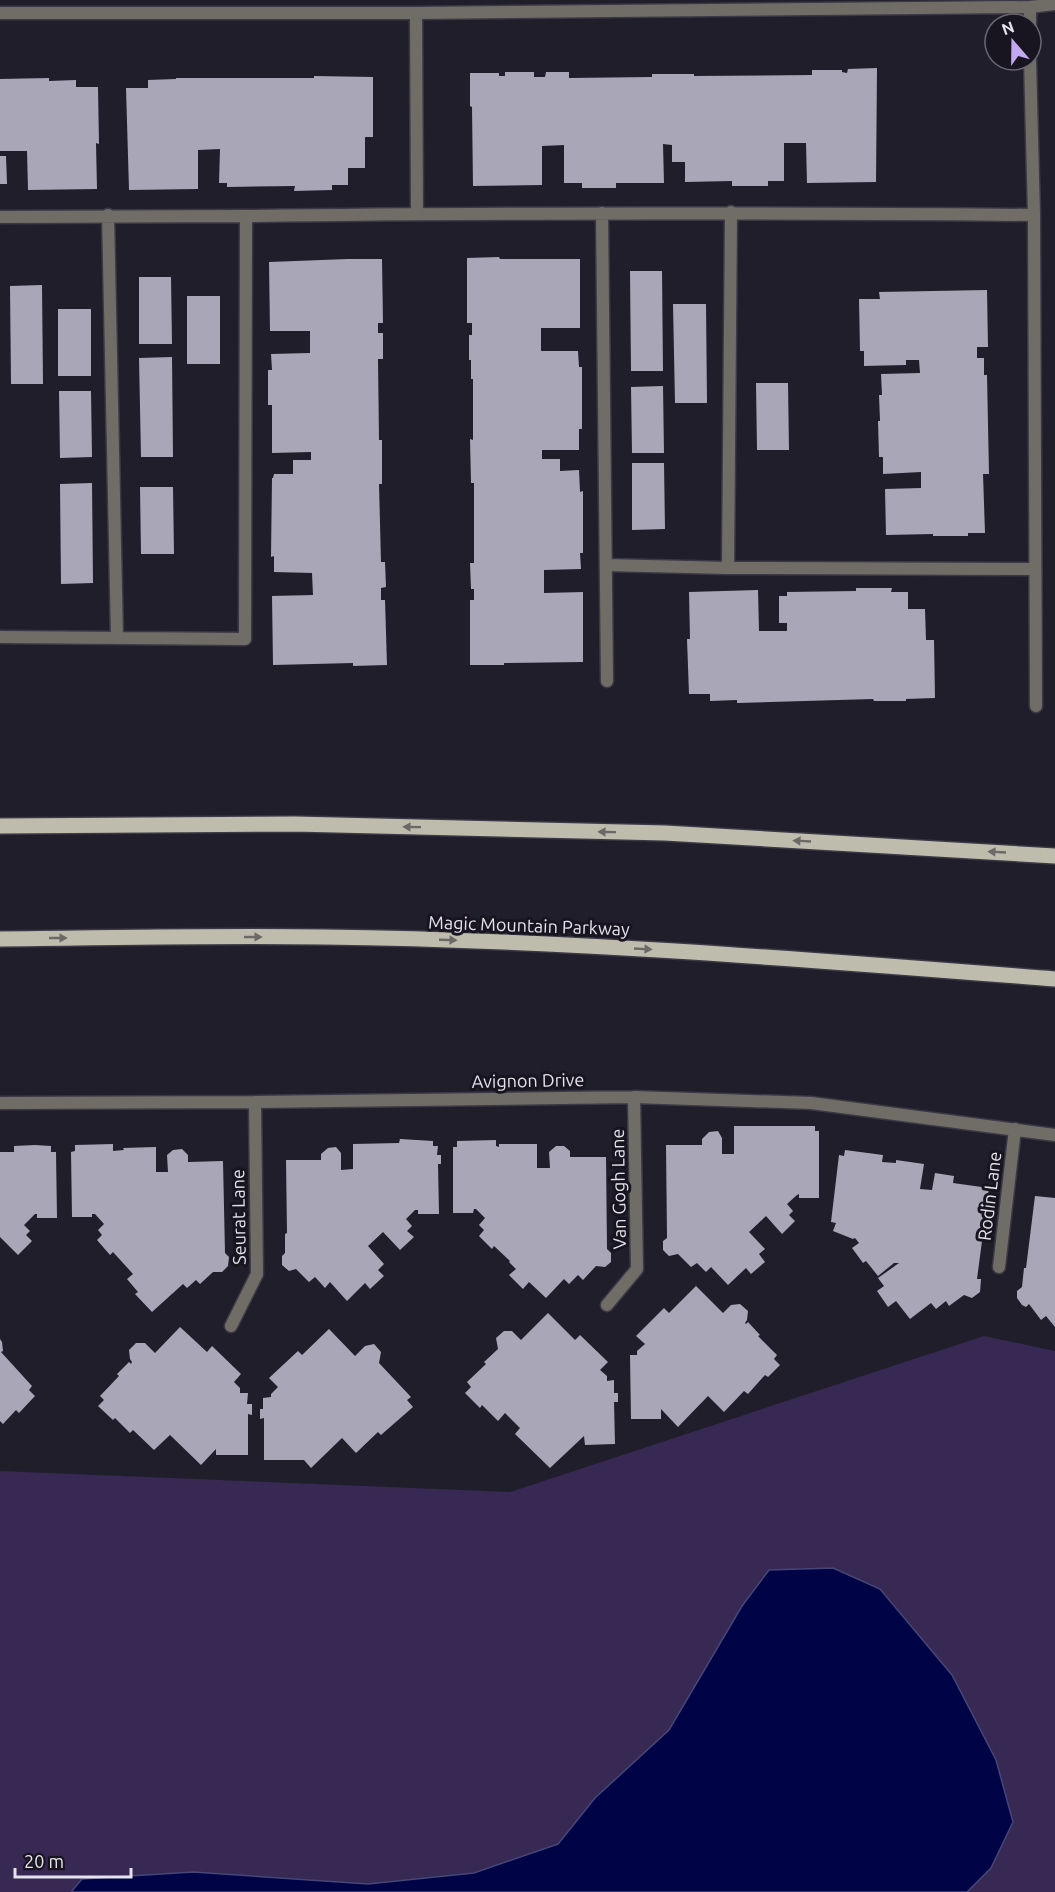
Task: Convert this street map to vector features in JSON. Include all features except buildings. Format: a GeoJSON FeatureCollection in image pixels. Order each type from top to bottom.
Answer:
{"type":"FeatureCollection","features":[{"type":"Feature","properties":{"kind":"main road"},"geometry":{"type":"LineString","coordinates":[[0,826],[295,824],[665,833],[1055,856]]}},
{"type":"Feature","properties":{"kind":"main road","name":"Magic Mountain Parkway"},"geometry":{"type":"LineString","coordinates":[[0,939],[324,937],[531,943],[738,954],[1055,979]]}},
{"type":"Feature","properties":{"kind":"lane"},"geometry":{"type":"LineString","coordinates":[[0,13],[52,6],[416,13],[751,5],[1030,7],[1055,4]]}},
{"type":"Feature","properties":{"kind":"lane"},"geometry":{"type":"LineString","coordinates":[[1030,7],[1030,12]]}},
{"type":"Feature","properties":{"kind":"lane"},"geometry":{"type":"LineString","coordinates":[[416,13],[417,213]]}},
{"type":"Feature","properties":{"kind":"lane"},"geometry":{"type":"LineString","coordinates":[[1030,72],[1034,214],[1036,706]]}},
{"type":"Feature","properties":{"kind":"lane"},"geometry":{"type":"LineString","coordinates":[[0,217],[731,212],[1034,214]]}},
{"type":"Feature","properties":{"kind":"lane"},"geometry":{"type":"LineString","coordinates":[[728,568],[731,212]]}},
{"type":"Feature","properties":{"kind":"lane"},"geometry":{"type":"LineString","coordinates":[[602,213],[607,681]]}},
{"type":"Feature","properties":{"kind":"lane"},"geometry":{"type":"LineString","coordinates":[[108,215],[117,637]]}},
{"type":"Feature","properties":{"kind":"lane"},"geometry":{"type":"LineString","coordinates":[[0,637],[245,639],[246,216]]}},
{"type":"Feature","properties":{"kind":"lane"},"geometry":{"type":"LineString","coordinates":[[606,565],[728,568],[1034,569]]}},
{"type":"Feature","properties":{"kind":"lane","name":"Avignon Drive"},"geometry":{"type":"LineString","coordinates":[[0,1103],[634,1097],[811,1103],[1055,1135]]}},
{"type":"Feature","properties":{"kind":"lane","name":"Van Gogh Lane"},"geometry":{"type":"LineString","coordinates":[[607,1305],[638,1269],[634,1097]]}},
{"type":"Feature","properties":{"kind":"lane","name":"Seurat Lane"},"geometry":{"type":"LineString","coordinates":[[231,1326],[257,1274],[255,1102]]}},
{"type":"Feature","properties":{"kind":"lane","name":"Rodin Lane"},"geometry":{"type":"LineString","coordinates":[[999,1267],[1015,1130]]}},
{"type":"Feature","properties":{"kind":"shaded area"},"geometry":{"type":"Polygon","coordinates":[[[984,1336],[1055,1351],[1055,1892],[0,1892],[0,1471],[510,1492],[984,1336]]]}},
{"type":"Feature","properties":{"kind":"shaded area"},"geometry":{"type":"Polygon","coordinates":[[[833,1568],[880,1589],[952,1675],[996,1760],[1013,1822],[991,1868],[967,1892],[71,1892],[82,1879],[193,1872],[368,1884],[474,1873],[558,1844],[595,1798],[669,1730],[742,1606],[769,1570],[833,1568]]]}}]}
